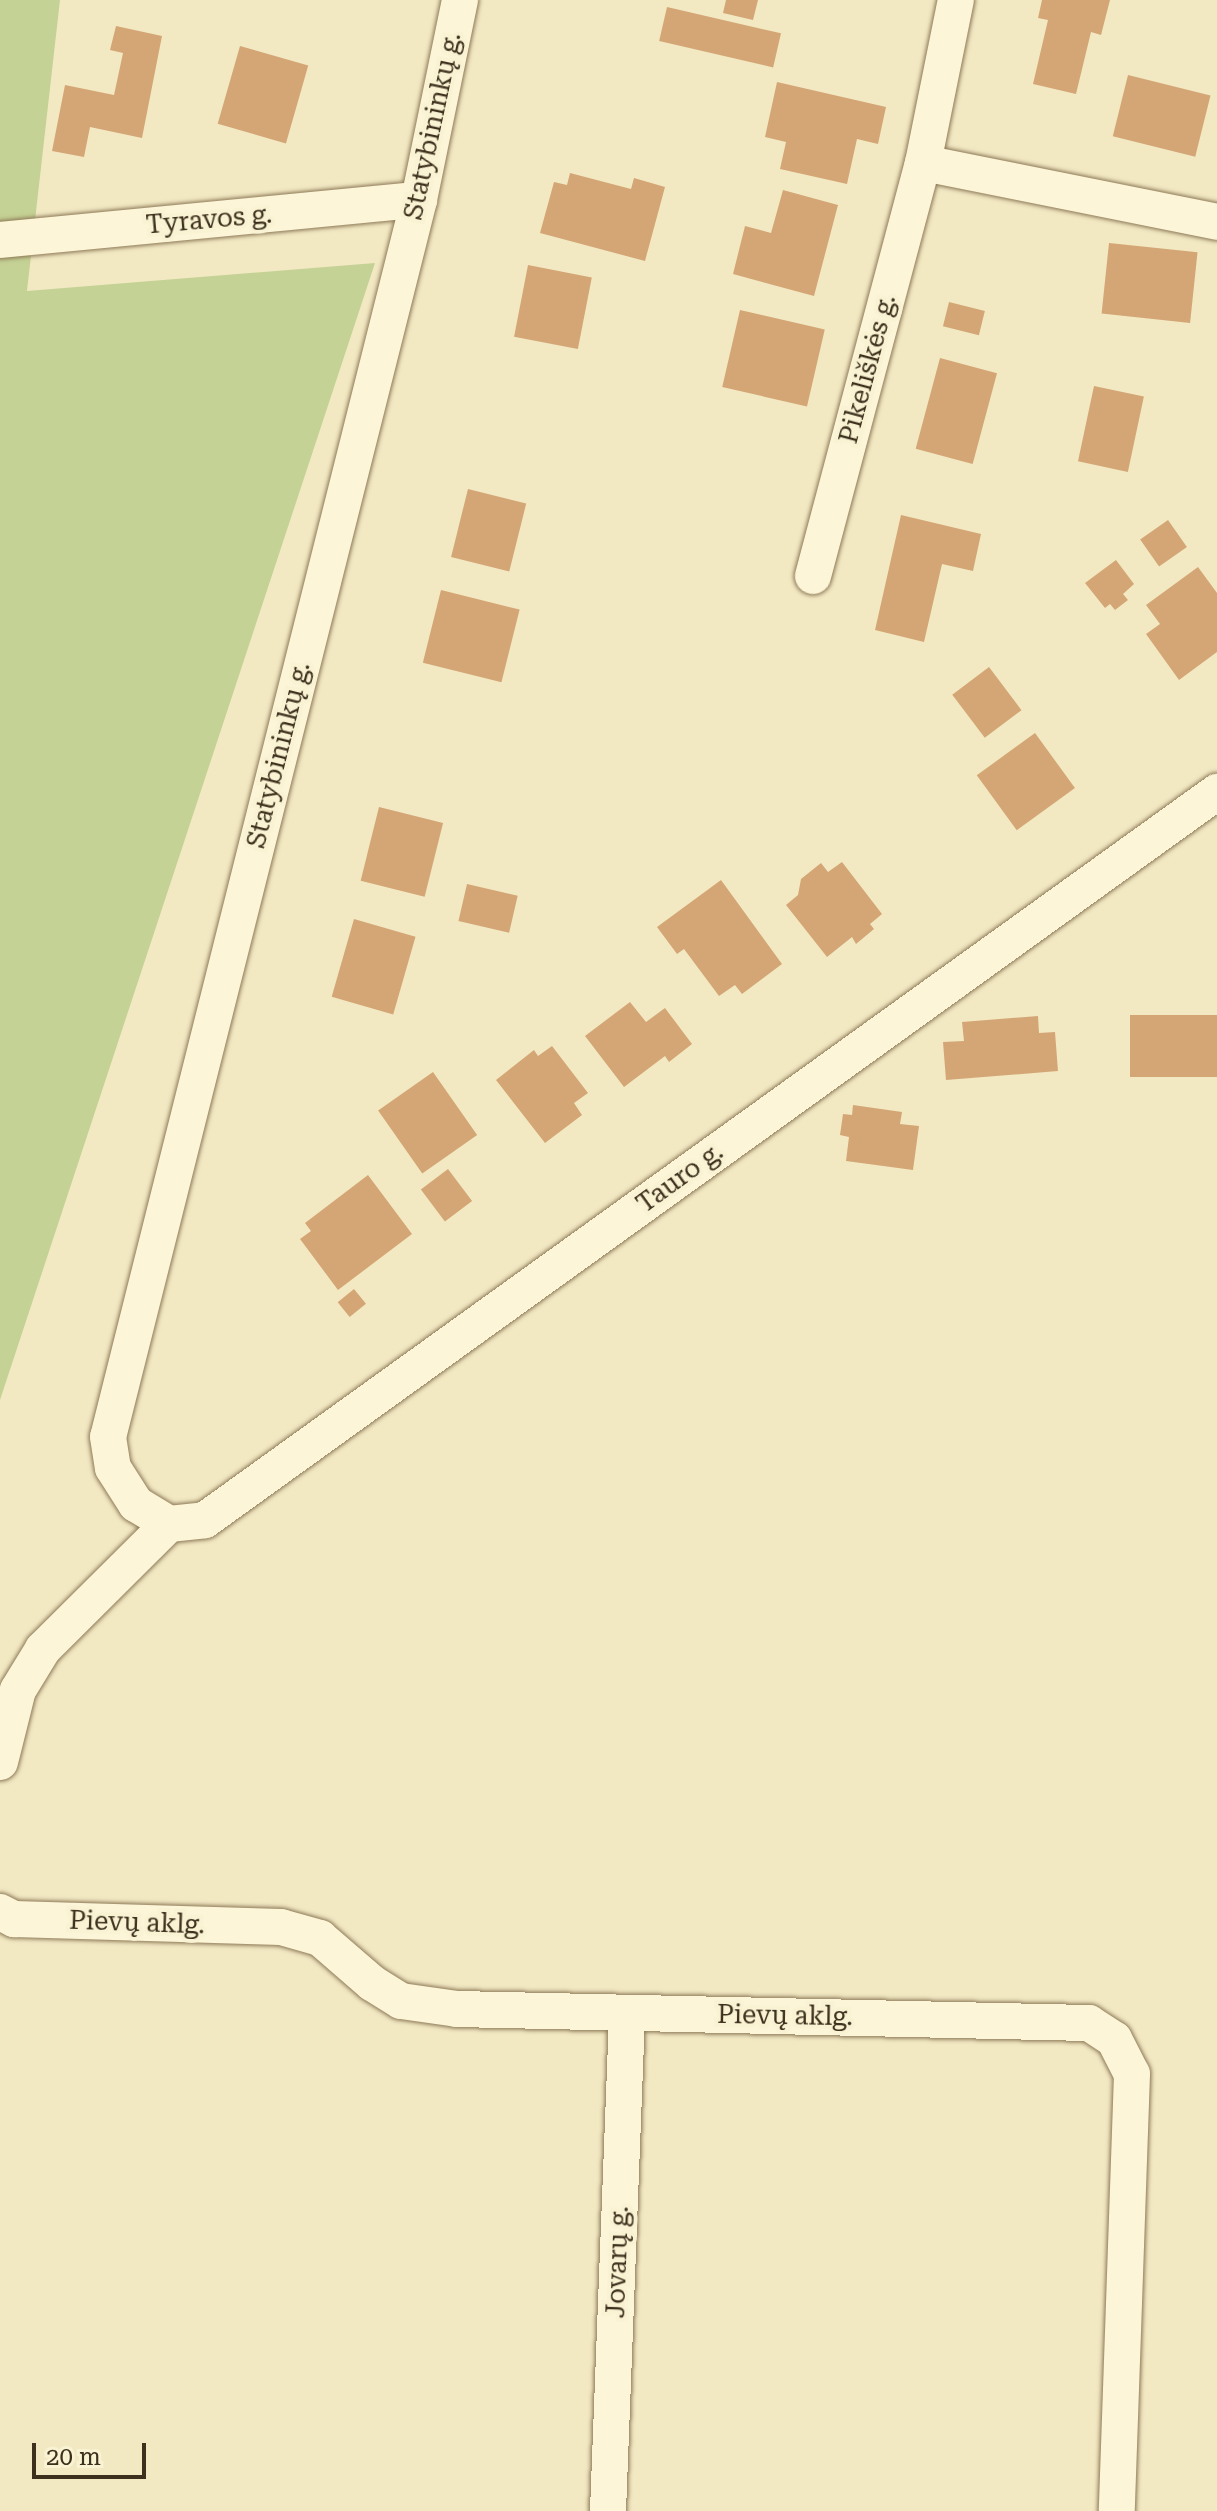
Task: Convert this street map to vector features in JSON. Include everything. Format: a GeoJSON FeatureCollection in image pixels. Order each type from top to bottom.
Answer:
{"type":"FeatureCollection","features":[{"type":"Feature","properties":{"kind":"street","name":"Statybininkų g."},"geometry":{"type":"LineString","coordinates":[[169,1524],[136,1504],[113,1468],[108,1437],[419,200],[460,0]]}},
{"type":"Feature","properties":{"kind":"street","name":"Pikeliškės g."},"geometry":{"type":"LineString","coordinates":[[813,576],[923,163],[956,0]]}},
{"type":"Feature","properties":{"kind":"street"},"geometry":{"type":"LineString","coordinates":[[923,163],[1217,222]]}},
{"type":"Feature","properties":{"kind":"street","name":"Tyravos g."},"geometry":{"type":"LineString","coordinates":[[0,240],[419,200]]}},
{"type":"Feature","properties":{"kind":"street","name":"Tauro g."},"geometry":{"type":"LineString","coordinates":[[169,1524],[205,1520],[1217,792]]}},
{"type":"Feature","properties":{"kind":"street"},"geometry":{"type":"LineString","coordinates":[[0,1762],[18,1690],[43,1649],[169,1524]]}},
{"type":"Feature","properties":{"kind":"street","name":"Pievų aklg."},"geometry":{"type":"LineString","coordinates":[[0,1912],[14,1919],[281,1927],[320,1938],[372,1983],[401,2001],[457,2009],[1089,2023],[1114,2039],[1132,2074],[1117,2511]]}},
{"type":"Feature","properties":{"kind":"street","name":"Jovarų g."},"geometry":{"type":"LineString","coordinates":[[608,2511],[627,2013]]}},
{"type":"Feature","properties":{"kind":"green space"},"geometry":{"type":"Polygon","coordinates":[[[0,0],[60,0],[27,291],[375,263],[0,1400],[0,0]]]}},
{"type":"Feature","properties":{"kind":"building"},"geometry":{"type":"Polygon","coordinates":[[[726,0],[758,0],[753,20],[723,13],[726,0]]]}},
{"type":"Feature","properties":{"kind":"building"},"geometry":{"type":"Polygon","coordinates":[[[1042,0],[1110,0],[1101,35],[1091,32],[1076,94],[1033,84],[1048,20],[1038,18],[1042,0]]]}},
{"type":"Feature","properties":{"kind":"building"},"geometry":{"type":"Polygon","coordinates":[[[667,7],[781,33],[773,67],[659,41],[667,7]]]}},
{"type":"Feature","properties":{"kind":"building"},"geometry":{"type":"Polygon","coordinates":[[[116,26],[162,36],[142,138],[90,127],[84,157],[52,151],[65,85],[114,95],[123,53],[110,50],[116,26]]]}},
{"type":"Feature","properties":{"kind":"building"},"geometry":{"type":"Polygon","coordinates":[[[240,46],[308,66],[286,143],[218,124],[240,46]]]}},
{"type":"Feature","properties":{"kind":"building"},"geometry":{"type":"Polygon","coordinates":[[[1128,75],[1210,96],[1195,157],[1113,136],[1128,75]]]}},
{"type":"Feature","properties":{"kind":"building"},"geometry":{"type":"Polygon","coordinates":[[[777,82],[886,107],[878,144],[857,139],[847,184],[780,169],[786,142],[765,137],[777,82]]]}},
{"type":"Feature","properties":{"kind":"building"},"geometry":{"type":"Polygon","coordinates":[[[570,173],[631,189],[634,178],[665,187],[645,261],[540,233],[554,182],[567,185],[570,173]]]}},
{"type":"Feature","properties":{"kind":"building"},"geometry":{"type":"Polygon","coordinates":[[[783,190],[838,205],[814,296],[733,274],[745,226],[771,233],[783,190]]]}},
{"type":"Feature","properties":{"kind":"building"},"geometry":{"type":"Polygon","coordinates":[[[1109,243],[1198,252],[1190,323],[1102,314],[1109,243]]]}},
{"type":"Feature","properties":{"kind":"building"},"geometry":{"type":"Polygon","coordinates":[[[528,265],[592,277],[578,349],[514,337],[528,265]]]}},
{"type":"Feature","properties":{"kind":"building"},"geometry":{"type":"Polygon","coordinates":[[[949,302],[985,311],[979,335],[943,326],[949,302]]]}},
{"type":"Feature","properties":{"kind":"building"},"geometry":{"type":"Polygon","coordinates":[[[740,310],[825,330],[807,407],[722,387],[740,310]]]}},
{"type":"Feature","properties":{"kind":"building"},"geometry":{"type":"Polygon","coordinates":[[[940,358],[997,373],[973,464],[916,449],[940,358]]]}},
{"type":"Feature","properties":{"kind":"building"},"geometry":{"type":"Polygon","coordinates":[[[1094,386],[1144,397],[1128,472],[1078,461],[1094,386]]]}},
{"type":"Feature","properties":{"kind":"building"},"geometry":{"type":"Polygon","coordinates":[[[468,489],[526,504],[509,571],[451,557],[468,489]]]}},
{"type":"Feature","properties":{"kind":"building"},"geometry":{"type":"Polygon","coordinates":[[[901,515],[981,534],[973,571],[942,564],[924,642],[875,630],[901,515]]]}},
{"type":"Feature","properties":{"kind":"building"},"geometry":{"type":"Polygon","coordinates":[[[1168,520],[1187,547],[1159,567],[1140,540],[1168,520]]]}},
{"type":"Feature","properties":{"kind":"building"},"geometry":{"type":"Polygon","coordinates":[[[1116,560],[1134,584],[1123,594],[1128,600],[1115,610],[1110,604],[1105,608],[1085,583],[1116,560]]]}},
{"type":"Feature","properties":{"kind":"building"},"geometry":{"type":"Polygon","coordinates":[[[1198,567],[1217,593],[1217,652],[1179,680],[1146,634],[1160,624],[1146,605],[1198,567]]]}},
{"type":"Feature","properties":{"kind":"building"},"geometry":{"type":"Polygon","coordinates":[[[441,590],[520,610],[501,682],[423,663],[441,590]]]}},
{"type":"Feature","properties":{"kind":"building"},"geometry":{"type":"Polygon","coordinates":[[[989,667],[1021,710],[985,738],[952,695],[989,667]]]}},
{"type":"Feature","properties":{"kind":"building"},"geometry":{"type":"Polygon","coordinates":[[[1035,733],[1075,788],[1017,830],[977,775],[1035,733]]]}},
{"type":"Feature","properties":{"kind":"building"},"geometry":{"type":"Polygon","coordinates":[[[379,807],[443,823],[425,897],[361,881],[379,807]]]}},
{"type":"Feature","properties":{"kind":"building"},"geometry":{"type":"Polygon","coordinates":[[[842,862],[882,914],[870,924],[874,929],[856,944],[852,937],[827,957],[786,905],[798,895],[801,879],[821,863],[828,872],[842,862]]]}},
{"type":"Feature","properties":{"kind":"building"},"geometry":{"type":"Polygon","coordinates":[[[721,880],[782,964],[742,994],[735,985],[719,996],[684,949],[677,954],[657,927],[721,880]]]}},
{"type":"Feature","properties":{"kind":"building"},"geometry":{"type":"Polygon","coordinates":[[[467,884],[518,896],[509,933],[458,921],[467,884]]]}},
{"type":"Feature","properties":{"kind":"building"},"geometry":{"type":"Polygon","coordinates":[[[354,919],[416,937],[393,1015],[332,997],[354,919]]]}},
{"type":"Feature","properties":{"kind":"building"},"geometry":{"type":"Polygon","coordinates":[[[630,1002],[646,1022],[665,1008],[692,1044],[669,1062],[665,1056],[624,1087],[585,1036],[630,1002]]]}},
{"type":"Feature","properties":{"kind":"building"},"geometry":{"type":"Polygon","coordinates":[[[1130,1015],[1217,1015],[1217,1077],[1130,1077],[1130,1015]]]}},
{"type":"Feature","properties":{"kind":"building"},"geometry":{"type":"Polygon","coordinates":[[[1038,1016],[1039,1033],[1055,1032],[1058,1071],[946,1080],[943,1042],[964,1041],[962,1022],[1038,1016]]]}},
{"type":"Feature","properties":{"kind":"building"},"geometry":{"type":"Polygon","coordinates":[[[552,1046],[588,1093],[574,1103],[582,1115],[545,1143],[496,1080],[534,1050],[538,1056],[552,1046]]]}},
{"type":"Feature","properties":{"kind":"building"},"geometry":{"type":"Polygon","coordinates":[[[433,1072],[477,1135],[422,1174],[378,1110],[433,1072]]]}},
{"type":"Feature","properties":{"kind":"building"},"geometry":{"type":"Polygon","coordinates":[[[853,1105],[902,1112],[900,1124],[919,1126],[913,1170],[846,1161],[849,1137],[840,1135],[843,1114],[852,1115],[853,1105]]]}},
{"type":"Feature","properties":{"kind":"building"},"geometry":{"type":"Polygon","coordinates":[[[448,1169],[472,1201],[445,1221],[421,1189],[448,1169]]]}},
{"type":"Feature","properties":{"kind":"building"},"geometry":{"type":"Polygon","coordinates":[[[368,1175],[412,1234],[338,1290],[300,1239],[311,1231],[305,1223],[368,1175]]]}},
{"type":"Feature","properties":{"kind":"building"},"geometry":{"type":"Polygon","coordinates":[[[354,1289],[366,1304],[350,1317],[338,1302],[354,1289]]]}}]}
